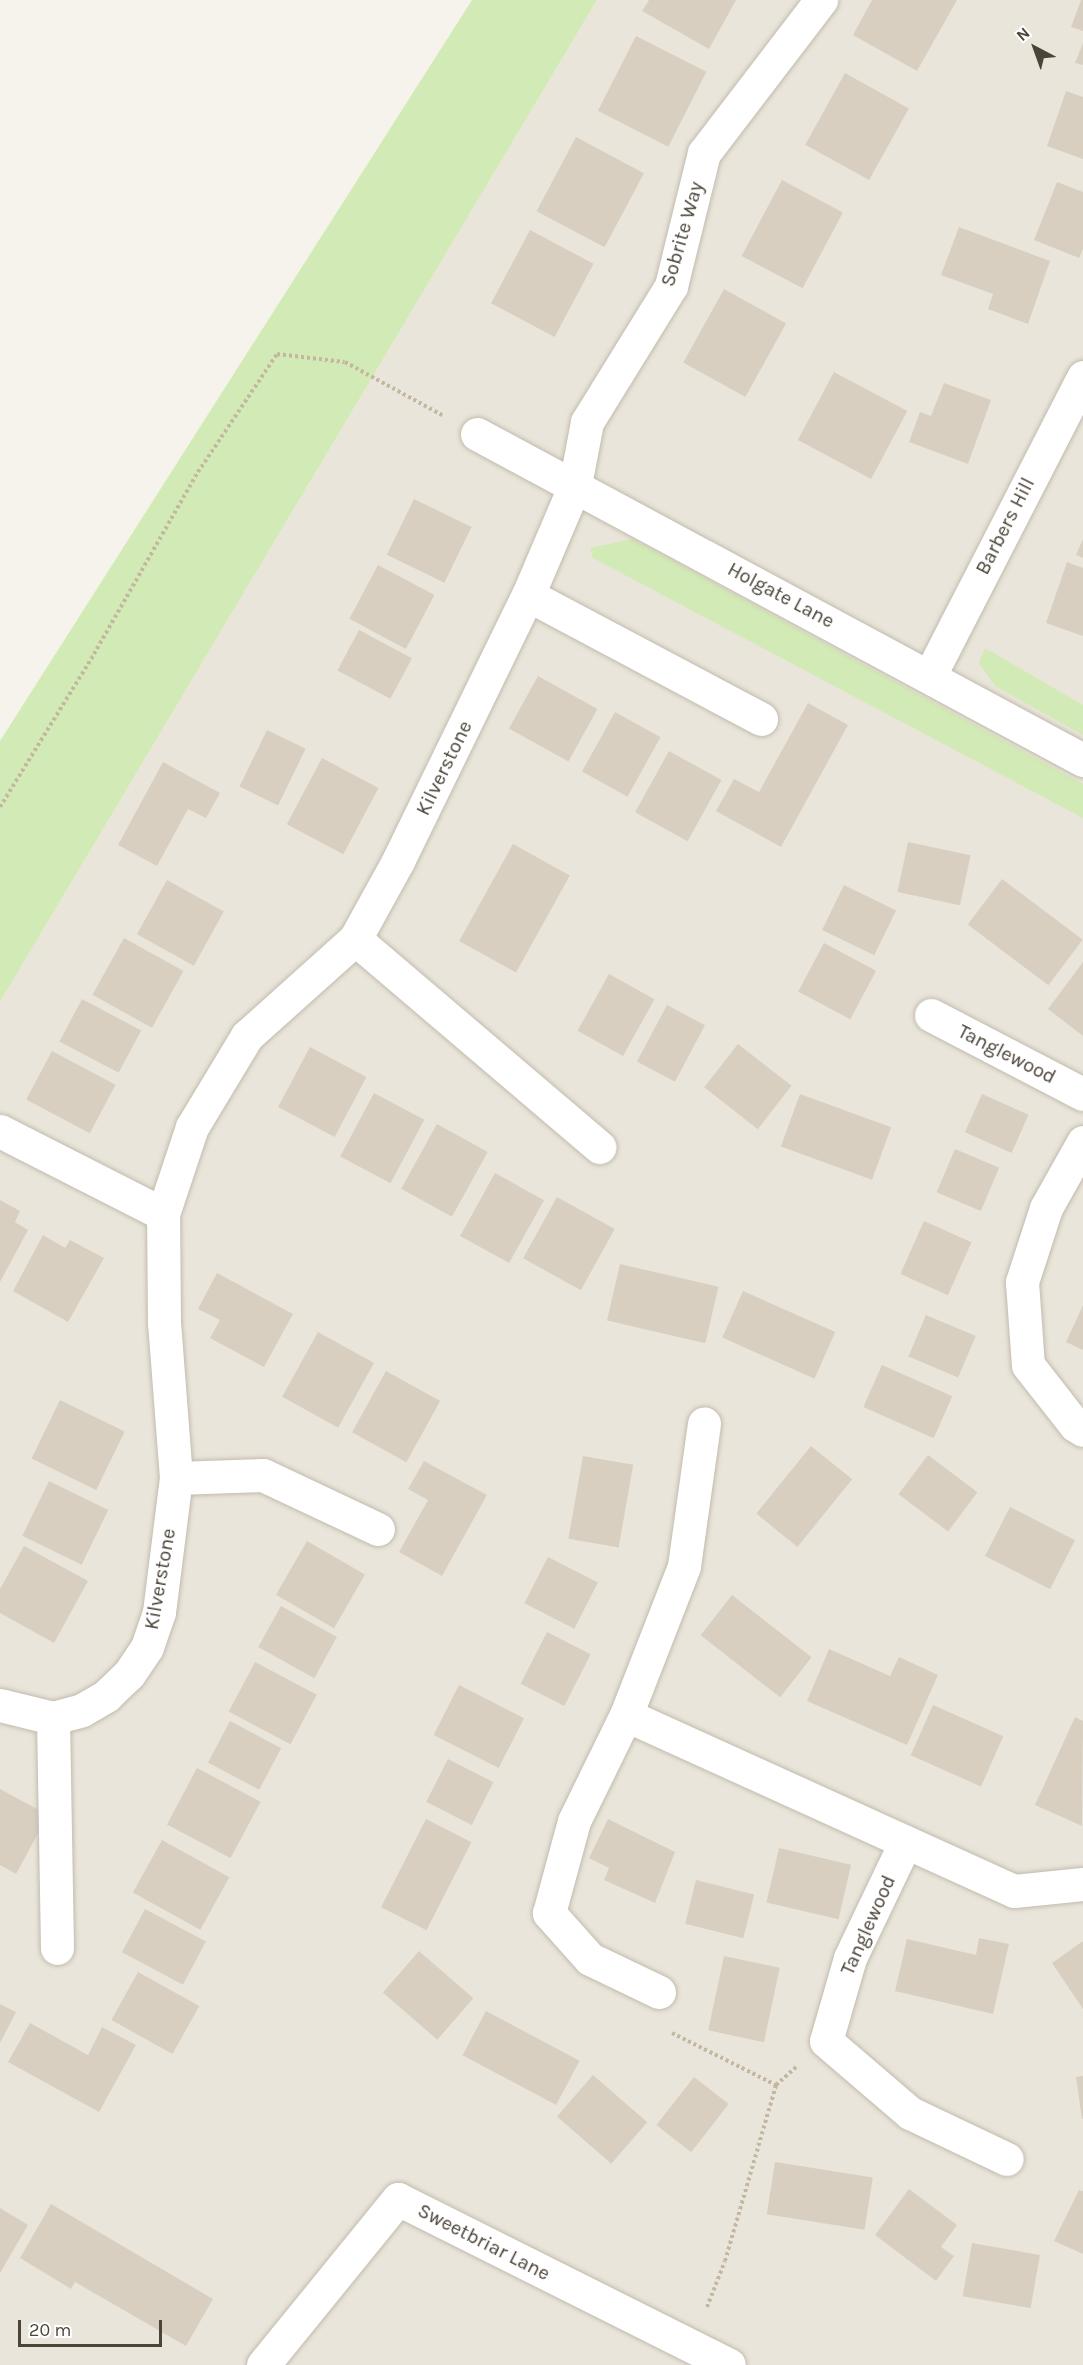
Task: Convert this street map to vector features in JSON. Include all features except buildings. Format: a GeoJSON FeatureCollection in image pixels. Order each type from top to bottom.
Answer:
{"type":"FeatureCollection","features":[{"type":"Feature","properties":{"kind":"street","name":"Sobrite Way"},"geometry":{"type":"LineString","coordinates":[[575,485],[587,422],[671,286],[704,153],[821,0]]}},
{"type":"Feature","properties":{"kind":"street","name":"Barbers Hill"},"geometry":{"type":"LineString","coordinates":[[930,675],[1083,377]]}},
{"type":"Feature","properties":{"kind":"street","name":"Holgate Lane"},"geometry":{"type":"LineString","coordinates":[[477,434],[930,675],[1083,760]]}},
{"type":"Feature","properties":{"kind":"street","name":"Kilverstone"},"geometry":{"type":"LineString","coordinates":[[0,1705],[53,1718],[82,1710],[106,1696],[129,1674],[147,1647],[159,1612],[177,1478],[164,1323],[163,1214],[192,1127],[247,1036],[355,939],[398,861],[528,595],[575,485]]}},
{"type":"Feature","properties":{"kind":"street"},"geometry":{"type":"LineString","coordinates":[[528,595],[760,719]]}},
{"type":"Feature","properties":{"kind":"street"},"geometry":{"type":"LineString","coordinates":[[355,939],[599,1147]]}},
{"type":"Feature","properties":{"kind":"street","name":"Tanglewood"},"geometry":{"type":"LineString","coordinates":[[931,1015],[1083,1094]]}},
{"type":"Feature","properties":{"kind":"street"},"geometry":{"type":"LineString","coordinates":[[0,1131],[163,1214]]}},
{"type":"Feature","properties":{"kind":"street"},"geometry":{"type":"LineString","coordinates":[[1083,1142],[1046,1208],[1022,1282],[1028,1365],[1075,1425],[1083,1430]]}},
{"type":"Feature","properties":{"kind":"street"},"geometry":{"type":"LineString","coordinates":[[659,1992],[590,1959],[549,1913],[574,1821],[626,1715],[684,1566],[704,1423]]}},
{"type":"Feature","properties":{"kind":"street"},"geometry":{"type":"LineString","coordinates":[[177,1478],[263,1475],[378,1528]]}},
{"type":"Feature","properties":{"kind":"street"},"geometry":{"type":"LineString","coordinates":[[626,1715],[1014,1891],[1083,1884]]}},
{"type":"Feature","properties":{"kind":"street"},"geometry":{"type":"LineString","coordinates":[[53,1718],[57,1948]]}},
{"type":"Feature","properties":{"kind":"street","name":"Tanglewood"},"geometry":{"type":"LineString","coordinates":[[826,2041],[850,1958],[905,1843]]}},
{"type":"Feature","properties":{"kind":"street"},"geometry":{"type":"LineString","coordinates":[[826,2041],[910,2113],[1007,2159]]}},
{"type":"Feature","properties":{"kind":"street","name":"Sweetbriar Lane"},"geometry":{"type":"LineString","coordinates":[[263,2365],[398,2199],[729,2365]]}},
{"type":"Feature","properties":{"kind":"path"},"geometry":{"type":"LineString","coordinates":[[0,807],[94,654],[198,472],[277,354],[345,362],[477,434]]}},
{"type":"Feature","properties":{"kind":"path"},"geometry":{"type":"LineString","coordinates":[[659,1992],[646,2020],[776,2085]]}},
{"type":"Feature","properties":{"kind":"path"},"geometry":{"type":"LineString","coordinates":[[692,2346],[725,2261],[776,2085],[826,2041]]}},
{"type":"Feature","properties":{"kind":"shaded area"},"geometry":{"type":"Polygon","coordinates":[[[597,0],[1083,0],[1083,2365],[0,2365],[0,1002],[597,0]]]}},
{"type":"Feature","properties":{"kind":"green space"},"geometry":{"type":"Polygon","coordinates":[[[472,0],[597,0],[0,1002],[0,741],[472,0]]]}},
{"type":"Feature","properties":{"kind":"green space"},"geometry":{"type":"Polygon","coordinates":[[[633,539],[1083,784],[1083,818],[593,558],[590,548],[633,539]]]}},
{"type":"Feature","properties":{"kind":"green space"},"geometry":{"type":"Polygon","coordinates":[[[985,648],[1083,705],[1083,735],[995,686],[979,663],[985,648]]]}}]}
